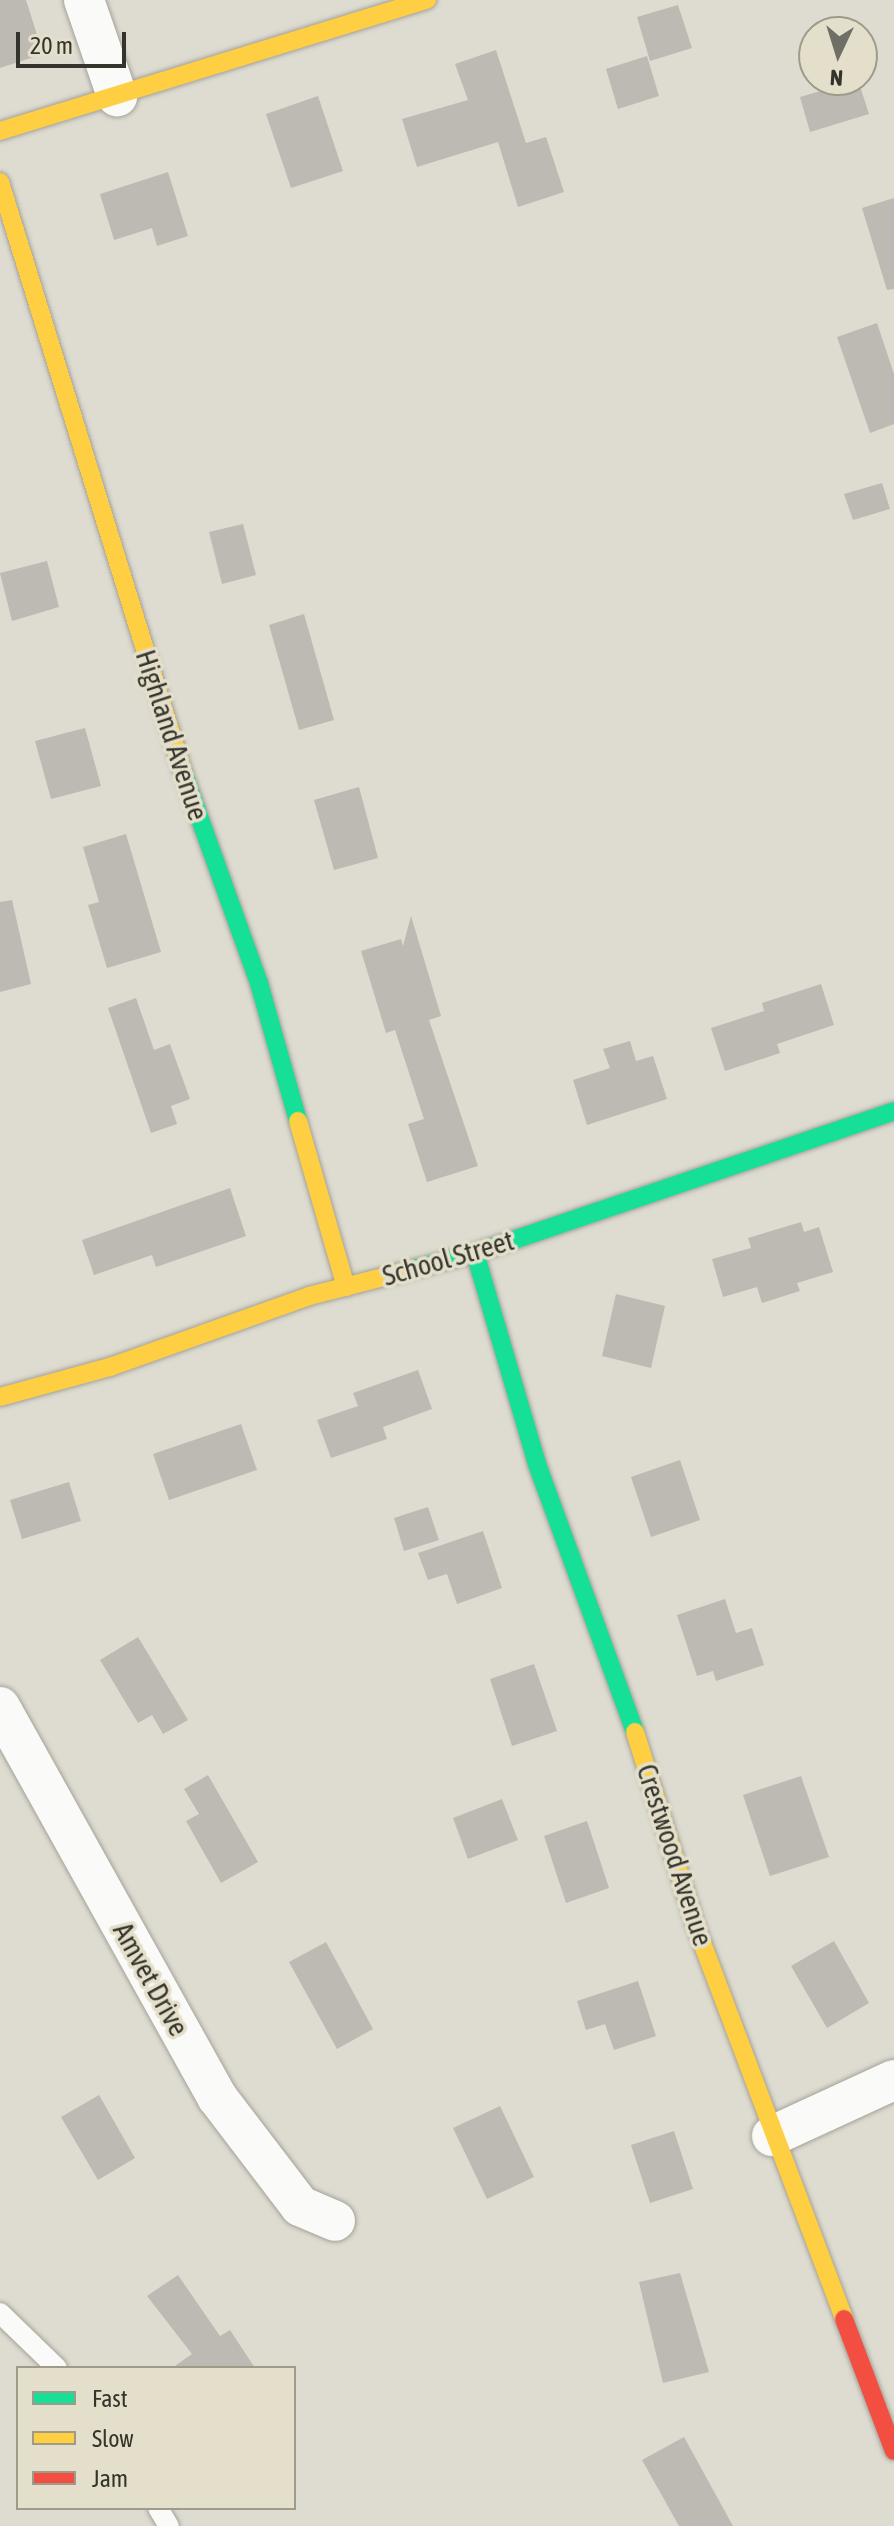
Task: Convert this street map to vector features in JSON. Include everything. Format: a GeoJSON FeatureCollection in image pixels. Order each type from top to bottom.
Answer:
{"type":"FeatureCollection","features":[{"type":"Feature","properties":{"kind":"street"},"geometry":{"type":"LineString","coordinates":[[84,0],[117,96]]}},
{"type":"Feature","properties":{"kind":"street"},"geometry":{"type":"LineString","coordinates":[[0,131],[427,0]]}},
{"type":"Feature","properties":{"kind":"street","name":"Highland Avenue"},"geometry":{"type":"LineString","coordinates":[[0,182],[172,740],[259,983],[346,1287]]}},
{"type":"Feature","properties":{"kind":"street","name":"School Street"},"geometry":{"type":"LineString","coordinates":[[0,1397],[110,1367],[346,1287],[475,1253],[894,1111]]}},
{"type":"Feature","properties":{"kind":"street","name":"Crestwood Avenue"},"geometry":{"type":"LineString","coordinates":[[475,1253],[537,1464],[618,1676],[695,1924],[772,2136],[894,2451]]}},
{"type":"Feature","properties":{"kind":"street","name":"Amvet Drive"},"geometry":{"type":"LineString","coordinates":[[0,1707],[217,2097],[300,2206],[335,2221]]}},
{"type":"Feature","properties":{"kind":"street"},"geometry":{"type":"LineString","coordinates":[[772,2136],[894,2080]]}},
{"type":"Feature","properties":{"kind":"lane"},"geometry":{"type":"LineString","coordinates":[[0,2313],[55,2366]]}},
{"type":"Feature","properties":{"kind":"building"},"geometry":{"type":"Polygon","coordinates":[[[0,0],[26,0],[43,54],[0,68],[0,0]]]}},
{"type":"Feature","properties":{"kind":"building"},"geometry":{"type":"Polygon","coordinates":[[[678,5],[692,48],[650,61],[637,17],[678,5]]]}},
{"type":"Feature","properties":{"kind":"building"},"geometry":{"type":"Polygon","coordinates":[[[496,50],[526,143],[546,137],[564,192],[518,207],[498,142],[417,167],[402,119],[468,100],[455,64],[496,50]]]}},
{"type":"Feature","properties":{"kind":"building"},"geometry":{"type":"Polygon","coordinates":[[[647,56],[659,96],[618,109],[606,69],[647,56]]]}},
{"type":"Feature","properties":{"kind":"building"},"geometry":{"type":"Polygon","coordinates":[[[318,96],[343,171],[291,188],[266,114],[318,96]]]}},
{"type":"Feature","properties":{"kind":"building"},"geometry":{"type":"Polygon","coordinates":[[[863,96],[869,114],[810,132],[800,97],[863,96]]]}},
{"type":"Feature","properties":{"kind":"building"},"geometry":{"type":"Polygon","coordinates":[[[168,172],[188,236],[157,246],[152,228],[114,240],[100,194],[168,172]]]}},
{"type":"Feature","properties":{"kind":"building"},"geometry":{"type":"Polygon","coordinates":[[[894,198],[894,289],[887,290],[862,208],[894,198]]]}},
{"type":"Feature","properties":{"kind":"building"},"geometry":{"type":"Polygon","coordinates":[[[877,323],[894,374],[894,424],[870,433],[837,337],[877,323]]]}},
{"type":"Feature","properties":{"kind":"building"},"geometry":{"type":"Polygon","coordinates":[[[882,483],[890,509],[853,520],[844,494],[882,483]]]}},
{"type":"Feature","properties":{"kind":"building"},"geometry":{"type":"Polygon","coordinates":[[[243,524],[256,575],[222,584],[209,532],[243,524]]]}},
{"type":"Feature","properties":{"kind":"building"},"geometry":{"type":"Polygon","coordinates":[[[47,561],[59,607],[12,621],[0,573],[47,561]]]}},
{"type":"Feature","properties":{"kind":"building"},"geometry":{"type":"Polygon","coordinates":[[[304,614],[334,720],[299,730],[269,625],[304,614]]]}},
{"type":"Feature","properties":{"kind":"building"},"geometry":{"type":"Polygon","coordinates":[[[85,728],[101,786],[51,799],[35,741],[85,728]]]}},
{"type":"Feature","properties":{"kind":"building"},"geometry":{"type":"Polygon","coordinates":[[[359,787],[378,858],[334,870],[314,800],[359,787]]]}},
{"type":"Feature","properties":{"kind":"building"},"geometry":{"type":"Polygon","coordinates":[[[126,834],[161,952],[107,968],[88,905],[99,902],[83,847],[126,834]]]}},
{"type":"Feature","properties":{"kind":"building"},"geometry":{"type":"Polygon","coordinates":[[[12,900],[31,984],[0,992],[0,902],[12,900]]]}},
{"type":"Feature","properties":{"kind":"building"},"geometry":{"type":"Polygon","coordinates":[[[411,916],[441,1016],[429,1020],[478,1166],[427,1182],[408,1124],[424,1119],[395,1030],[386,1033],[361,951],[401,939],[403,946],[411,916]]]}},
{"type":"Feature","properties":{"kind":"building"},"geometry":{"type":"Polygon","coordinates":[[[821,984],[834,1025],[777,1044],[780,1053],[725,1071],[711,1028],[764,1011],[762,1003],[821,984]]]}},
{"type":"Feature","properties":{"kind":"building"},"geometry":{"type":"Polygon","coordinates":[[[136,998],[154,1050],[170,1044],[190,1099],[171,1106],[177,1124],[151,1133],[108,1008],[136,998]]]}},
{"type":"Feature","properties":{"kind":"building"},"geometry":{"type":"Polygon","coordinates":[[[630,1041],[636,1061],[653,1056],[667,1099],[587,1125],[573,1080],[610,1068],[603,1049],[630,1041]]]}},
{"type":"Feature","properties":{"kind":"building"},"geometry":{"type":"Polygon","coordinates":[[[230,1188],[246,1236],[156,1267],[152,1255],[94,1275],[82,1240],[230,1188]]]}},
{"type":"Feature","properties":{"kind":"building"},"geometry":{"type":"Polygon","coordinates":[[[801,1222],[804,1232],[819,1227],[833,1272],[797,1283],[800,1291],[762,1303],[757,1287],[723,1297],[712,1259],[751,1248],[748,1238],[801,1222]]]}},
{"type":"Feature","properties":{"kind":"building"},"geometry":{"type":"Polygon","coordinates":[[[616,1294],[665,1306],[651,1368],[602,1356],[616,1294]]]}},
{"type":"Feature","properties":{"kind":"building"},"geometry":{"type":"Polygon","coordinates":[[[418,1370],[432,1409],[383,1427],[387,1439],[331,1458],[317,1420],[358,1406],[353,1393],[418,1370]]]}},
{"type":"Feature","properties":{"kind":"building"},"geometry":{"type":"Polygon","coordinates":[[[241,1424],[257,1470],[169,1500],[153,1454],[241,1424]]]}},
{"type":"Feature","properties":{"kind":"building"},"geometry":{"type":"Polygon","coordinates":[[[680,1460],[700,1520],[651,1537],[631,1477],[680,1460]]]}},
{"type":"Feature","properties":{"kind":"building"},"geometry":{"type":"Polygon","coordinates":[[[69,1482],[81,1521],[22,1539],[10,1500],[69,1482]]]}},
{"type":"Feature","properties":{"kind":"building"},"geometry":{"type":"Polygon","coordinates":[[[428,1507],[439,1540],[404,1551],[394,1518],[428,1507]]]}},
{"type":"Feature","properties":{"kind":"building"},"geometry":{"type":"Polygon","coordinates":[[[483,1531],[502,1588],[457,1604],[447,1574],[428,1580],[418,1553],[483,1531]]]}},
{"type":"Feature","properties":{"kind":"building"},"geometry":{"type":"Polygon","coordinates":[[[725,1599],[736,1633],[752,1628],[764,1665],[716,1681],[713,1671],[697,1676],[677,1615],[725,1599]]]}},
{"type":"Feature","properties":{"kind":"building"},"geometry":{"type":"Polygon","coordinates":[[[138,1637],[188,1720],[163,1734],[152,1715],[138,1723],[100,1660],[138,1637]]]}},
{"type":"Feature","properties":{"kind":"building"},"geometry":{"type":"Polygon","coordinates":[[[534,1664],[557,1731],[512,1746],[490,1679],[534,1664]]]}},
{"type":"Feature","properties":{"kind":"building"},"geometry":{"type":"Polygon","coordinates":[[[208,1775],[258,1862],[221,1883],[186,1821],[199,1814],[184,1789],[208,1775]]]}},
{"type":"Feature","properties":{"kind":"building"},"geometry":{"type":"Polygon","coordinates":[[[801,1776],[829,1857],[770,1876],[743,1795],[801,1776]]]}},
{"type":"Feature","properties":{"kind":"building"},"geometry":{"type":"Polygon","coordinates":[[[502,1799],[518,1840],[468,1859],[453,1818],[502,1799]]]}},
{"type":"Feature","properties":{"kind":"building"},"geometry":{"type":"Polygon","coordinates":[[[587,1821],[609,1888],[566,1903],[544,1836],[587,1821]]]}},
{"type":"Feature","properties":{"kind":"building"},"geometry":{"type":"Polygon","coordinates":[[[834,1941],[869,2003],[827,2028],[791,1966],[834,1941]]]}},
{"type":"Feature","properties":{"kind":"building"},"geometry":{"type":"Polygon","coordinates":[[[326,1942],[373,2029],[337,2049],[289,1962],[326,1942]]]}},
{"type":"Feature","properties":{"kind":"building"},"geometry":{"type":"Polygon","coordinates":[[[638,1981],[656,2036],[614,2050],[605,2024],[586,2030],[577,2001],[638,1981]]]}},
{"type":"Feature","properties":{"kind":"building"},"geometry":{"type":"Polygon","coordinates":[[[99,2095],[135,2158],[98,2180],[61,2117],[99,2095]]]}},
{"type":"Feature","properties":{"kind":"building"},"geometry":{"type":"Polygon","coordinates":[[[500,2106],[534,2177],[487,2199],[453,2128],[500,2106]]]}},
{"type":"Feature","properties":{"kind":"building"},"geometry":{"type":"Polygon","coordinates":[[[674,2131],[693,2189],[650,2203],[631,2145],[674,2131]]]}},
{"type":"Feature","properties":{"kind":"building"},"geometry":{"type":"Polygon","coordinates":[[[680,2273],[709,2372],[663,2383],[639,2282],[680,2273]]]}},
{"type":"Feature","properties":{"kind":"building"},"geometry":{"type":"Polygon","coordinates":[[[178,2275],[220,2336],[230,2330],[254,2366],[175,2366],[192,2354],[147,2296],[178,2275]]]}},
{"type":"Feature","properties":{"kind":"building"},"geometry":{"type":"Polygon","coordinates":[[[684,2437],[733,2526],[679,2526],[642,2460],[684,2437]]]}},
{"type":"Feature","properties":{"kind":"traffic: fast"},"geometry":{"type":"LineString","coordinates":[[183,772],[259,983],[298,1121]]}},
{"type":"Feature","properties":{"kind":"traffic: fast"},"geometry":{"type":"LineString","coordinates":[[399,1273],[475,1253],[894,1111]]}},
{"type":"Feature","properties":{"kind":"traffic: fast"},"geometry":{"type":"LineString","coordinates":[[475,1253],[537,1464],[635,1732]]}},
{"type":"Feature","properties":{"kind":"traffic: slow"},"geometry":{"type":"LineString","coordinates":[[0,131],[427,0]]}},
{"type":"Feature","properties":{"kind":"traffic: slow"},"geometry":{"type":"LineString","coordinates":[[0,182],[183,772]]}},
{"type":"Feature","properties":{"kind":"traffic: slow"},"geometry":{"type":"LineString","coordinates":[[298,1121],[346,1287]]}},
{"type":"Feature","properties":{"kind":"traffic: slow"},"geometry":{"type":"LineString","coordinates":[[0,1397],[110,1367],[309,1296],[399,1273]]}},
{"type":"Feature","properties":{"kind":"traffic: slow"},"geometry":{"type":"LineString","coordinates":[[635,1732],[695,1924],[844,2319]]}},
{"type":"Feature","properties":{"kind":"traffic: jam"},"geometry":{"type":"LineString","coordinates":[[844,2319],[894,2451]]}}]}
